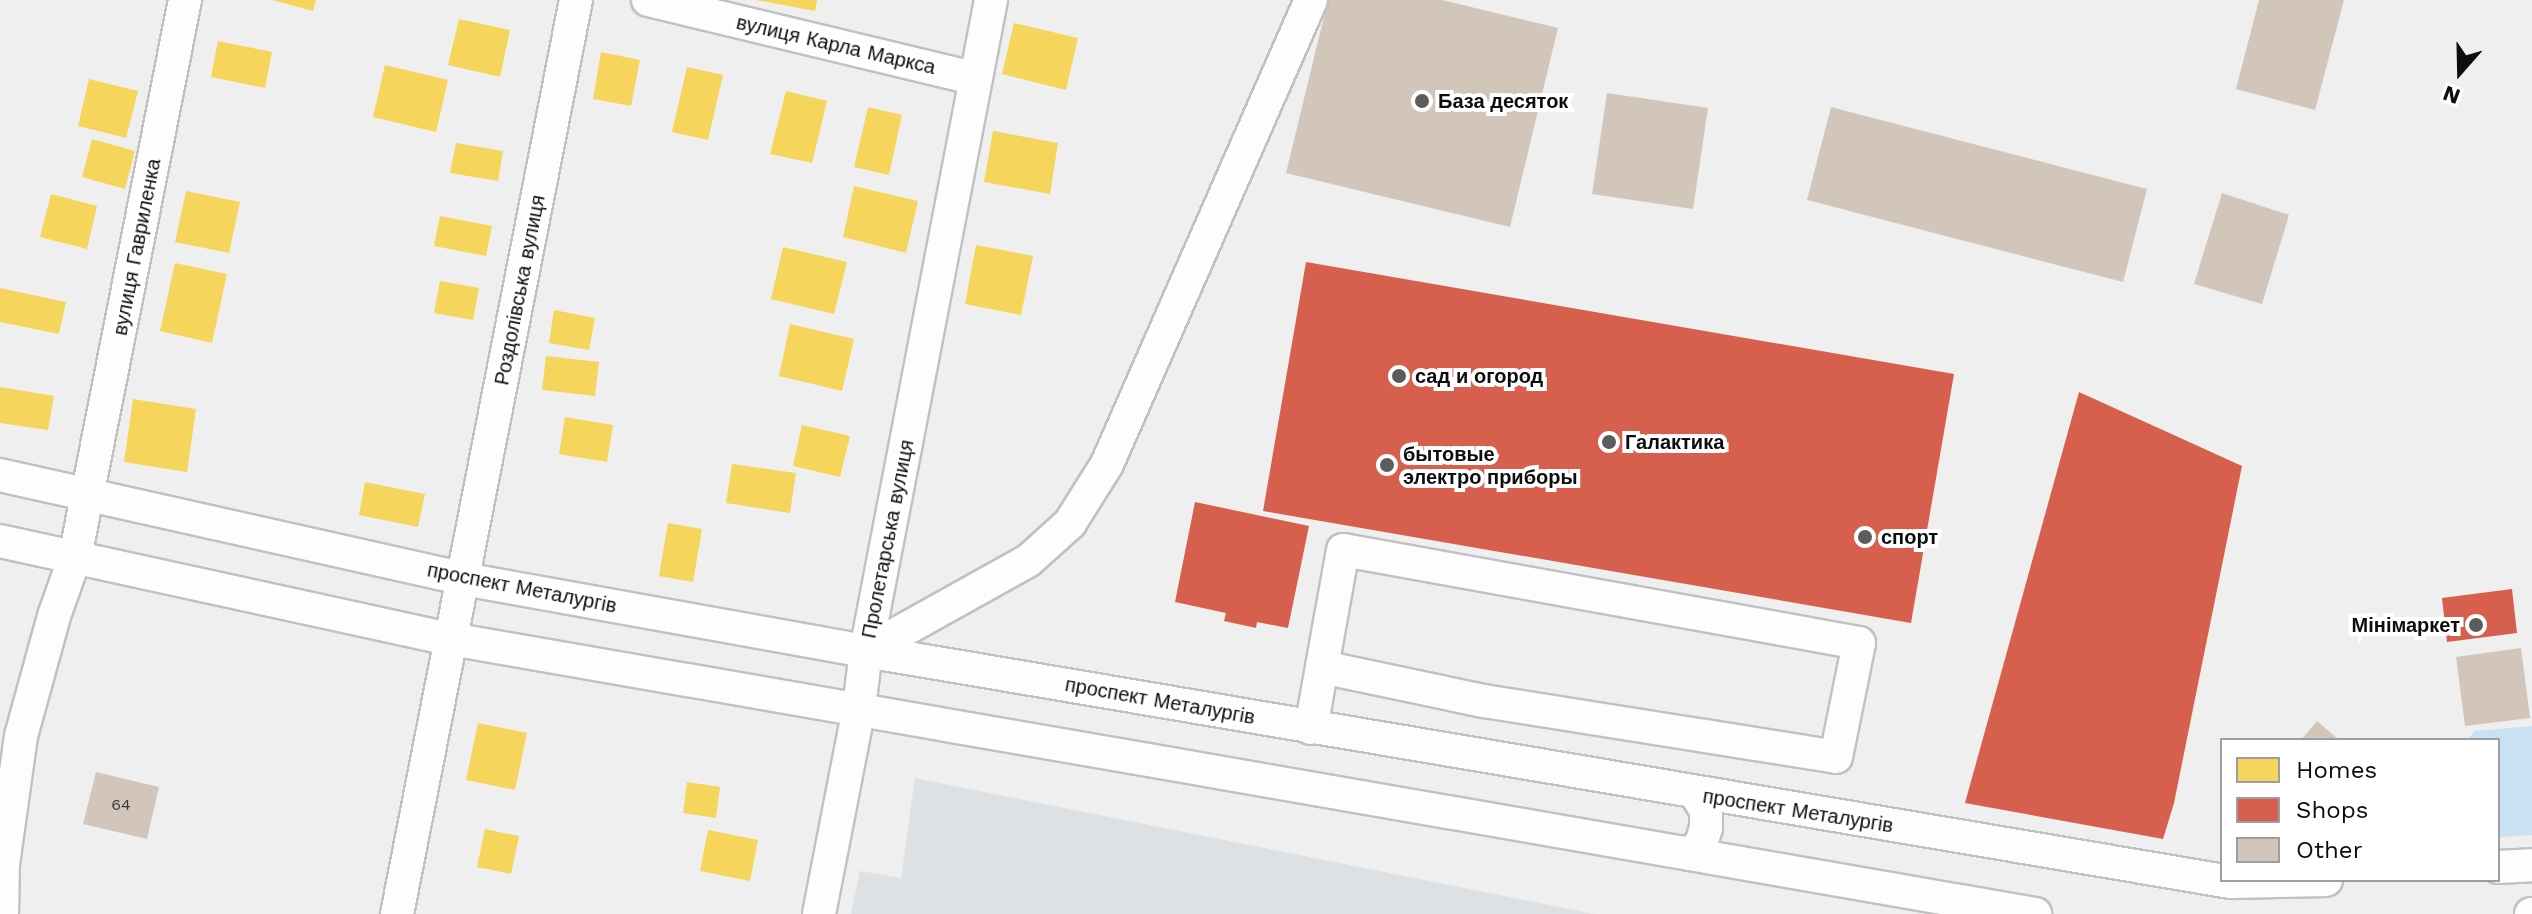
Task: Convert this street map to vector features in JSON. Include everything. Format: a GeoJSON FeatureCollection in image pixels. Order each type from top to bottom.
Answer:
{"type":"FeatureCollection","features":[{"type":"Feature","properties":{"kind":"street","name":"вулиця Гавриленка"},"geometry":{"type":"LineString","coordinates":[[75,557],[185,0]]}},
{"type":"Feature","properties":{"kind":"street","name":"Роздолівська вулиця"},"geometry":{"type":"LineString","coordinates":[[451,639],[576,0]]}},
{"type":"Feature","properties":{"kind":"street","name":"вулиця Карла Маркса"},"geometry":{"type":"LineString","coordinates":[[648,0],[976,79]]}},
{"type":"Feature","properties":{"kind":"street","name":"Пролетарська вулиця"},"geometry":{"type":"LineString","coordinates":[[866,651],[991,0]]}},
{"type":"Feature","properties":{"kind":"street","name":"Пролетарська вулиця"},"geometry":{"type":"LineString","coordinates":[[866,651],[1028,561],[1070,523],[1107,464],[1311,0]]}},
{"type":"Feature","properties":{"kind":"street","name":"проспект Металургів"},"geometry":{"type":"LineString","coordinates":[[0,475],[464,579],[1311,728],[2220,880]]}},
{"type":"Feature","properties":{"kind":"street"},"geometry":{"type":"LineString","coordinates":[[0,541],[451,639],[2035,914]]}},
{"type":"Feature","properties":{"kind":"street"},"geometry":{"type":"LineString","coordinates":[[1311,728],[1343,550],[1859,643],[1836,757],[1484,701],[1322,667]]}},
{"type":"Feature","properties":{"kind":"street"},"geometry":{"type":"LineString","coordinates":[[2,914],[3,864],[21,736],[54,616],[75,557]]}},
{"type":"Feature","properties":{"kind":"street"},"geometry":{"type":"LineString","coordinates":[[397,914],[451,639]]}},
{"type":"Feature","properties":{"kind":"street"},"geometry":{"type":"LineString","coordinates":[[819,914],[859,708],[866,651]]}},
{"type":"Feature","properties":{"kind":"street"},"geometry":{"type":"LineString","coordinates":[[1689,854],[1701,844],[1706,828],[1706,811],[1696,794]]}},
{"type":"Feature","properties":{"kind":"street"},"geometry":{"type":"LineString","coordinates":[[2500,867],[2532,865]]}},
{"type":"Feature","properties":{"kind":"shaded area"},"geometry":{"type":"Polygon","coordinates":[[[2532,726],[2532,835],[2500,837],[2500,738],[2469,738],[2475,731],[2532,726]]]}},
{"type":"Feature","properties":{"kind":"shaded area"},"geometry":{"type":"Polygon","coordinates":[[[915,778],[1594,914],[851,914],[860,871],[901,878],[915,778]]]}},
{"type":"Feature","properties":{"kind":"building: Homes"},"geometry":{"type":"Polygon","coordinates":[[[272,0],[316,0],[313,11],[272,0]]]}},
{"type":"Feature","properties":{"kind":"building: Homes"},"geometry":{"type":"Polygon","coordinates":[[[756,0],[817,0],[815,11],[756,0]]]}},
{"type":"Feature","properties":{"kind":"building: Homes"},"geometry":{"type":"Polygon","coordinates":[[[459,19],[510,30],[500,77],[448,65],[459,19]]]}},
{"type":"Feature","properties":{"kind":"building: Homes"},"geometry":{"type":"Polygon","coordinates":[[[1014,23],[1078,38],[1066,90],[1002,74],[1014,23]]]}},
{"type":"Feature","properties":{"kind":"building: Homes"},"geometry":{"type":"Polygon","coordinates":[[[218,41],[272,52],[265,88],[211,77],[218,41]]]}},
{"type":"Feature","properties":{"kind":"building: Homes"},"geometry":{"type":"Polygon","coordinates":[[[601,52],[640,60],[631,106],[593,99],[601,52]]]}},
{"type":"Feature","properties":{"kind":"building: Homes"},"geometry":{"type":"Polygon","coordinates":[[[385,65],[448,80],[436,132],[373,117],[385,65]]]}},
{"type":"Feature","properties":{"kind":"building: Homes"},"geometry":{"type":"Polygon","coordinates":[[[687,67],[723,75],[708,140],[672,132],[687,67]]]}},
{"type":"Feature","properties":{"kind":"building: Homes"},"geometry":{"type":"Polygon","coordinates":[[[89,79],[138,91],[126,138],[78,126],[89,79]]]}},
{"type":"Feature","properties":{"kind":"building: Homes"},"geometry":{"type":"Polygon","coordinates":[[[786,91],[827,101],[812,163],[770,154],[786,91]]]}},
{"type":"Feature","properties":{"kind":"building: Homes"},"geometry":{"type":"Polygon","coordinates":[[[868,107],[902,115],[889,175],[854,167],[868,107]]]}},
{"type":"Feature","properties":{"kind":"building: Homes"},"geometry":{"type":"Polygon","coordinates":[[[993,131],[1058,143],[1050,194],[984,182],[993,131]]]}},
{"type":"Feature","properties":{"kind":"building: Homes"},"geometry":{"type":"Polygon","coordinates":[[[92,139],[135,151],[125,189],[82,177],[92,139]]]}},
{"type":"Feature","properties":{"kind":"building: Homes"},"geometry":{"type":"Polygon","coordinates":[[[456,143],[503,151],[498,181],[450,173],[456,143]]]}},
{"type":"Feature","properties":{"kind":"building: Homes"},"geometry":{"type":"Polygon","coordinates":[[[854,186],[918,201],[906,253],[843,237],[854,186]]]}},
{"type":"Feature","properties":{"kind":"building: Homes"},"geometry":{"type":"Polygon","coordinates":[[[186,191],[240,202],[229,253],[175,242],[186,191]]]}},
{"type":"Feature","properties":{"kind":"building: Homes"},"geometry":{"type":"Polygon","coordinates":[[[51,194],[97,206],[87,249],[40,237],[51,194]]]}},
{"type":"Feature","properties":{"kind":"building: Homes"},"geometry":{"type":"Polygon","coordinates":[[[440,216],[492,226],[486,256],[434,246],[440,216]]]}},
{"type":"Feature","properties":{"kind":"building: Homes"},"geometry":{"type":"Polygon","coordinates":[[[976,245],[1033,256],[1021,315],[965,304],[976,245]]]}},
{"type":"Feature","properties":{"kind":"building: Homes"},"geometry":{"type":"Polygon","coordinates":[[[783,247],[847,262],[834,314],[771,299],[783,247]]]}},
{"type":"Feature","properties":{"kind":"building: Homes"},"geometry":{"type":"Polygon","coordinates":[[[175,263],[227,274],[212,343],[160,331],[175,263]]]}},
{"type":"Feature","properties":{"kind":"building: Homes"},"geometry":{"type":"Polygon","coordinates":[[[440,281],[479,288],[473,320],[434,313],[440,281]]]}},
{"type":"Feature","properties":{"kind":"building: Homes"},"geometry":{"type":"Polygon","coordinates":[[[0,288],[66,302],[59,334],[0,322],[0,288]]]}},
{"type":"Feature","properties":{"kind":"building: Homes"},"geometry":{"type":"Polygon","coordinates":[[[554,310],[595,318],[589,350],[549,343],[554,310]]]}},
{"type":"Feature","properties":{"kind":"building: Homes"},"geometry":{"type":"Polygon","coordinates":[[[790,324],[854,339],[842,391],[779,376],[790,324]]]}},
{"type":"Feature","properties":{"kind":"building: Homes"},"geometry":{"type":"Polygon","coordinates":[[[546,356],[599,362],[595,396],[542,390],[546,356]]]}},
{"type":"Feature","properties":{"kind":"building: Homes"},"geometry":{"type":"Polygon","coordinates":[[[0,387],[54,396],[48,430],[0,423],[0,387]]]}},
{"type":"Feature","properties":{"kind":"building: Homes"},"geometry":{"type":"Polygon","coordinates":[[[133,399],[196,409],[187,472],[124,462],[133,399]]]}},
{"type":"Feature","properties":{"kind":"building: Homes"},"geometry":{"type":"Polygon","coordinates":[[[565,417],[613,425],[607,462],[559,454],[565,417]]]}},
{"type":"Feature","properties":{"kind":"building: Homes"},"geometry":{"type":"Polygon","coordinates":[[[802,425],[850,436],[840,477],[793,466],[802,425]]]}},
{"type":"Feature","properties":{"kind":"building: Homes"},"geometry":{"type":"Polygon","coordinates":[[[732,464],[796,473],[790,513],[726,503],[732,464]]]}},
{"type":"Feature","properties":{"kind":"building: Homes"},"geometry":{"type":"Polygon","coordinates":[[[365,482],[425,494],[418,527],[359,515],[365,482]]]}},
{"type":"Feature","properties":{"kind":"building: Homes"},"geometry":{"type":"Polygon","coordinates":[[[668,523],[702,529],[693,582],[659,576],[668,523]]]}},
{"type":"Feature","properties":{"kind":"building: Homes"},"geometry":{"type":"Polygon","coordinates":[[[478,723],[527,733],[515,790],[466,780],[478,723]]]}},
{"type":"Feature","properties":{"kind":"building: Homes"},"geometry":{"type":"Polygon","coordinates":[[[687,782],[720,787],[716,818],[683,813],[687,782]]]}},
{"type":"Feature","properties":{"kind":"building: Homes"},"geometry":{"type":"Polygon","coordinates":[[[485,829],[519,836],[511,874],[477,867],[485,829]]]}},
{"type":"Feature","properties":{"kind":"building: Homes"},"geometry":{"type":"Polygon","coordinates":[[[708,830],[758,840],[750,881],[700,871],[708,830]]]}},
{"type":"Feature","properties":{"kind":"building: Shops","name":"Галактика"},"geometry":{"type":"Polygon","coordinates":[[[1306,262],[1954,374],[1911,623],[1263,511],[1306,262]]]}},
{"type":"Feature","properties":{"kind":"building: Shops"},"geometry":{"type":"Polygon","coordinates":[[[2079,392],[2242,466],[2174,803],[2163,839],[1965,803],[2079,392]]]}},
{"type":"Feature","properties":{"kind":"building: Shops"},"geometry":{"type":"Polygon","coordinates":[[[1195,502],[1309,526],[1288,628],[1257,622],[1256,628],[1224,621],[1226,613],[1175,602],[1195,502]]]}},
{"type":"Feature","properties":{"kind":"building: Shops"},"geometry":{"type":"Polygon","coordinates":[[[2512,589],[2517,633],[2447,642],[2442,598],[2512,589]]]}},
{"type":"Feature","properties":{"kind":"building: Other","name":"База десяток"},"geometry":{"type":"Polygon","coordinates":[[[1328,0],[1442,0],[1558,28],[1510,227],[1286,173],[1328,0]]]}},
{"type":"Feature","properties":{"kind":"building: Other"},"geometry":{"type":"Polygon","coordinates":[[[2259,0],[2344,0],[2315,110],[2236,89],[2259,0]]]}},
{"type":"Feature","properties":{"kind":"building: Other"},"geometry":{"type":"Polygon","coordinates":[[[1607,93],[1708,108],[1693,209],[1592,194],[1607,93]]]}},
{"type":"Feature","properties":{"kind":"building: Other"},"geometry":{"type":"Polygon","coordinates":[[[1831,107],[2147,189],[2123,282],[1807,200],[1831,107]]]}},
{"type":"Feature","properties":{"kind":"building: Other"},"geometry":{"type":"Polygon","coordinates":[[[2222,193],[2289,215],[2262,304],[2194,284],[2222,193]]]}},
{"type":"Feature","properties":{"kind":"building: Other"},"geometry":{"type":"Polygon","coordinates":[[[2521,648],[2530,718],[2465,726],[2456,657],[2521,648]]]}},
{"type":"Feature","properties":{"kind":"building: Other"},"geometry":{"type":"Polygon","coordinates":[[[2317,721],[2337,738],[2303,738],[2317,721]]]}},
{"type":"Feature","properties":{"kind":"building: Other"},"geometry":{"type":"Polygon","coordinates":[[[96,772],[159,787],[147,839],[83,824],[96,772]]]}},
{"type":"Feature","properties":{"kind":"place","name":"База десяток"},"geometry":{"type":"Point","coordinates":[1422,101]}},
{"type":"Feature","properties":{"kind":"place","name":"сад и огород"},"geometry":{"type":"Point","coordinates":[1399,376]}},
{"type":"Feature","properties":{"kind":"place","name":"Галактика"},"geometry":{"type":"Point","coordinates":[1609,442]}},
{"type":"Feature","properties":{"kind":"place","name":"бытовые электро приборы"},"geometry":{"type":"Point","coordinates":[1387,465]}},
{"type":"Feature","properties":{"kind":"place","name":"спорт"},"geometry":{"type":"Point","coordinates":[1865,537]}},
{"type":"Feature","properties":{"kind":"place","name":"Мінімаркет"},"geometry":{"type":"Point","coordinates":[2476,625]}}]}
